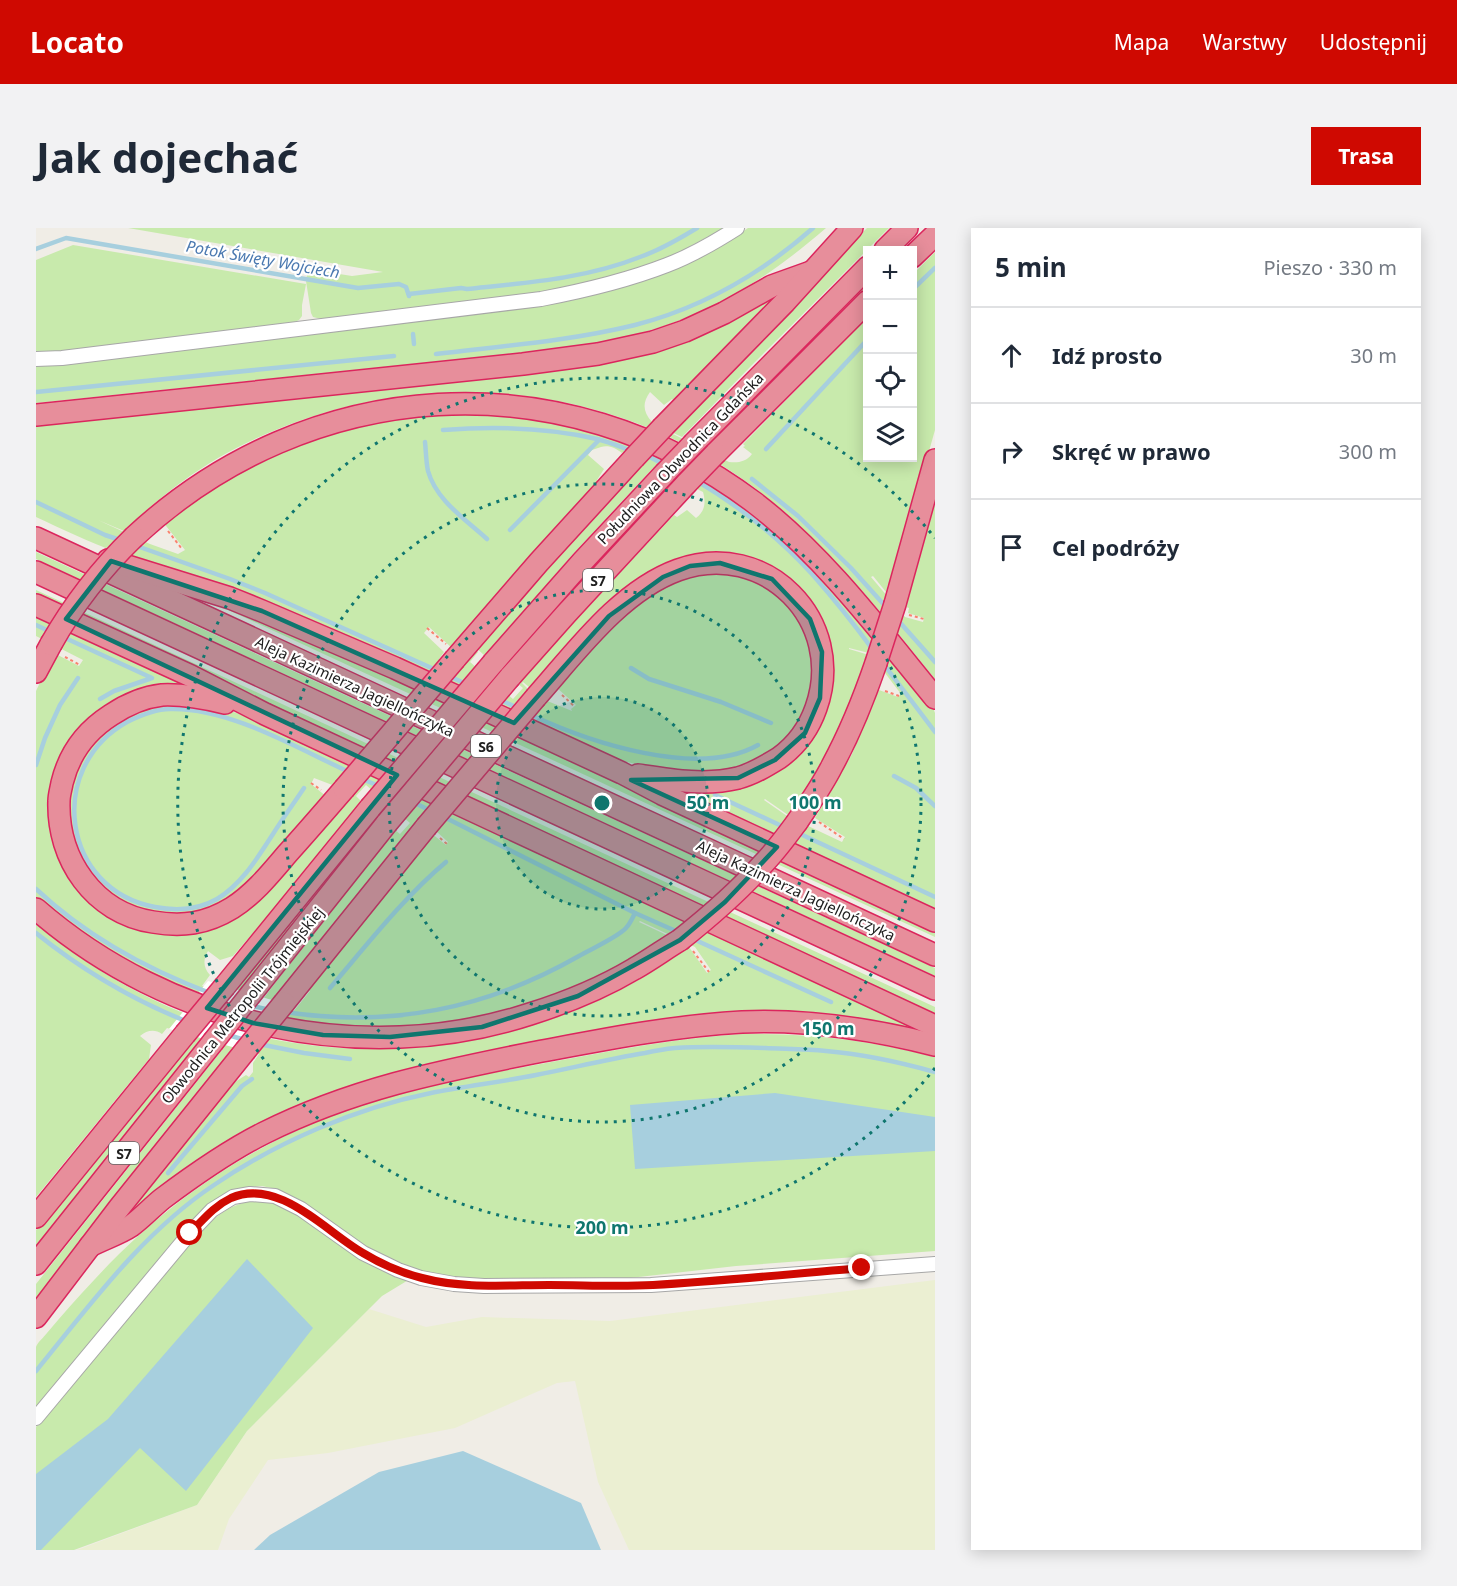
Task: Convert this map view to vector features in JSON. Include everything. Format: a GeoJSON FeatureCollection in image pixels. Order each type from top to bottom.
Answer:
{"type":"FeatureCollection","features":[{"type":"Feature","properties":{"kind":"highway"},"geometry":{"type":"LineString","coordinates":[[265,714],[198,696],[160,695],[126,705],[99,722],[80,742],[66,770],[58,799],[61,835],[71,863],[90,890],[112,907],[140,920],[174,925],[212,918],[250,896],[452,653],[852,228]]}},
{"type":"Feature","properties":{"kind":"highway"},"geometry":{"type":"LineString","coordinates":[[889,246],[907,228]]}},
{"type":"Feature","properties":{"kind":"highway"},"geometry":{"type":"LineString","coordinates":[[917,252],[935,235]]}},
{"type":"Feature","properties":{"kind":"highway","name":"Południowa Obwodnica Gdańska"},"geometry":{"type":"LineString","coordinates":[[429,737],[582,562],[665,473],[863,271]]}},
{"type":"Feature","properties":{"kind":"highway"},"geometry":{"type":"LineString","coordinates":[[36,415],[523,364],[598,354],[645,344],[685,331],[724,313],[772,285],[812,273]]}},
{"type":"Feature","properties":{"kind":"highway","name":"Południowa Obwodnica Gdańska"},"geometry":{"type":"LineString","coordinates":[[450,747],[510,677],[686,484],[863,305]]}},
{"type":"Feature","properties":{"kind":"highway"},"geometry":{"type":"LineString","coordinates":[[36,672],[55,649],[83,594],[120,550],[186,493],[218,472],[272,444],[320,426],[381,411],[437,404],[494,405],[553,412],[608,426],[668,449],[705,470],[756,504],[794,536],[846,592],[935,698]]}},
{"type":"Feature","properties":{"kind":"highway"},"geometry":{"type":"LineString","coordinates":[[36,909],[66,933],[112,964],[172,995],[253,1023],[323,1035],[390,1037],[482,1027],[529,1015],[578,996],[686,944],[717,909],[807,821],[816,794],[853,724],[876,663],[901,609],[935,460]]}},
{"type":"Feature","properties":{"kind":"highway"},"geometry":{"type":"LineString","coordinates":[[36,538],[230,598],[262,611],[395,668],[935,921]]}},
{"type":"Feature","properties":{"kind":"highway","name":"Aleja Kazimierza Jagiellończyka"},"geometry":{"type":"LineString","coordinates":[[36,538],[935,955]]}},
{"type":"Feature","properties":{"kind":"highway"},"geometry":{"type":"LineString","coordinates":[[36,1317],[245,1051],[426,827],[536,697],[609,616],[645,587],[677,570],[705,564],[731,564],[758,572],[786,590],[810,619],[822,652],[824,670],[820,698],[805,733],[775,760],[755,772],[738,778],[695,782],[622,773]]}},
{"type":"Feature","properties":{"kind":"highway","name":"Aleja Kazimierza Jagiellończyka"},"geometry":{"type":"LineString","coordinates":[[36,572],[935,989]]}},
{"type":"Feature","properties":{"kind":"highway"},"geometry":{"type":"LineString","coordinates":[[36,604],[265,714],[935,1026]]}},
{"type":"Feature","properties":{"kind":"highway","name":"Obwodnica Metropolii Trójmiejskiej"},"geometry":{"type":"LineString","coordinates":[[36,1217],[429,737]]}},
{"type":"Feature","properties":{"kind":"highway","name":"Obwodnica Metropolii Trójmiejskiej"},"geometry":{"type":"LineString","coordinates":[[36,1264],[450,747]]}},
{"type":"Feature","properties":{"kind":"highway"},"geometry":{"type":"LineString","coordinates":[[90,1246],[131,1226],[201,1170],[261,1135],[348,1097],[427,1075],[630,1035],[698,1025],[744,1022],[791,1022],[844,1027],[935,1045]]}},
{"type":"Feature","properties":{"kind":"lane"},"geometry":{"type":"LineString","coordinates":[[36,359],[62,358],[541,299],[591,289],[668,265],[737,228]]}},
{"type":"Feature","properties":{"kind":"lane"},"geometry":{"type":"LineString","coordinates":[[36,1418],[190,1233],[212,1210],[233,1197],[250,1194],[275,1196],[301,1209],[363,1253],[398,1270],[421,1278],[454,1284],[484,1286],[651,1285],[935,1264]]}},
{"type":"Feature","properties":{"kind":"path"},"geometry":{"type":"LineString","coordinates":[[165,527],[182,549]]}},
{"type":"Feature","properties":{"kind":"path"},"geometry":{"type":"LineString","coordinates":[[901,609],[924,619]]}},
{"type":"Feature","properties":{"kind":"path"},"geometry":{"type":"LineString","coordinates":[[428,628],[452,653]]}},
{"type":"Feature","properties":{"kind":"path"},"geometry":{"type":"LineString","coordinates":[[55,649],[80,665]]}},
{"type":"Feature","properties":{"kind":"path"},"geometry":{"type":"LineString","coordinates":[[881,689],[899,696]]}},
{"type":"Feature","properties":{"kind":"path"},"geometry":{"type":"LineString","coordinates":[[557,690],[575,706]]}},
{"type":"Feature","properties":{"kind":"path"},"geometry":{"type":"LineString","coordinates":[[311,783],[335,792]]}},
{"type":"Feature","properties":{"kind":"path"},"geometry":{"type":"LineString","coordinates":[[807,821],[844,839]]}},
{"type":"Feature","properties":{"kind":"path"},"geometry":{"type":"LineString","coordinates":[[686,944],[708,972]]}},
{"type":"Feature","properties":{"kind":"highlighted area"},"geometry":{"type":"Polygon","coordinates":[[[111,561],[262,611],[514,723],[609,616],[663,577],[690,566],[720,563],[772,579],[810,619],[822,652],[820,698],[805,733],[775,760],[738,778],[631,780],[777,847],[725,902],[680,940],[578,996],[482,1027],[390,1037],[323,1035],[253,1023],[207,1008],[397,775],[66,619],[111,561]]]}},
{"type":"Feature","properties":{"kind":"green space"},"geometry":{"type":"Polygon","coordinates":[[[128,228],[724,228],[674,255],[615,276],[547,291],[321,319],[313,317],[311,313],[306,281],[308,269],[352,276],[383,272],[128,228]]]}},
{"type":"Feature","properties":{"kind":"green space"},"geometry":{"type":"Polygon","coordinates":[[[748,228],[826,228],[779,266],[729,297],[675,322],[617,339],[530,352],[36,403],[36,365],[569,301],[653,277],[735,237],[748,228]]]}},
{"type":"Feature","properties":{"kind":"green space"},"geometry":{"type":"Polygon","coordinates":[[[867,228],[889,228],[871,246],[863,246],[863,254],[682,437],[667,430],[867,228]]]}},
{"type":"Feature","properties":{"kind":"green space"},"geometry":{"type":"Polygon","coordinates":[[[73,245],[306,284],[302,316],[295,322],[61,351],[36,351],[36,260],[73,245]]]}},
{"type":"Feature","properties":{"kind":"green space"},"geometry":{"type":"Polygon","coordinates":[[[935,252],[935,430],[891,585],[888,584],[886,592],[873,576],[871,577],[905,617],[923,622],[924,618],[908,613],[909,608],[906,607],[935,503],[935,679],[851,578],[805,531],[755,488],[694,449],[629,420],[561,402],[491,393],[421,394],[351,406],[283,427],[218,458],[169,492],[124,531],[98,520],[178,554],[185,550],[163,522],[224,479],[290,446],[359,425],[430,414],[503,414],[574,425],[644,448],[729,494],[781,536],[843,600],[932,706],[935,713],[935,914],[663,786],[666,784],[690,787],[725,786],[759,776],[782,763],[800,746],[815,725],[824,702],[828,677],[827,652],[821,628],[808,605],[796,591],[781,578],[764,568],[735,560],[712,558],[690,561],[668,568],[640,584],[607,611],[535,692],[522,683],[531,692],[530,694],[572,711],[571,709],[576,705],[556,687],[603,633],[644,597],[673,581],[703,573],[719,572],[742,576],[763,585],[781,598],[796,614],[806,633],[813,655],[814,677],[807,709],[787,740],[773,752],[751,764],[705,774],[673,772],[614,758],[586,748],[403,663],[247,596],[116,552],[36,517],[36,423],[388,387],[604,361],[682,341],[730,320],[778,293],[779,296],[676,402],[672,399],[664,405],[650,392],[646,400],[645,407],[651,423],[729,462],[739,462],[750,457],[752,454],[743,447],[745,446],[743,444],[863,322],[863,462],[917,462],[917,270],[935,252]],[[607,446],[592,450],[588,455],[604,469],[597,480],[600,483],[452,648],[429,627],[424,633],[444,652],[439,659],[456,667],[473,648],[478,652],[470,662],[513,699],[523,688],[517,683],[674,515],[677,517],[687,510],[696,518],[703,510],[703,492],[679,480],[504,672],[499,668],[672,477],[653,468],[572,555],[486,657],[472,644],[638,460],[607,446]],[[849,648],[869,655],[862,677],[835,739],[791,817],[764,800],[787,816],[842,842],[845,837],[815,818],[852,754],[879,690],[898,697],[901,694],[869,653],[849,648]]]}},
{"type":"Feature","properties":{"kind":"green space"},"geometry":{"type":"Polygon","coordinates":[[[863,282],[863,293],[708,450],[701,446],[863,282]]]}},
{"type":"Feature","properties":{"kind":"green space"},"geometry":{"type":"Polygon","coordinates":[[[36,552],[935,968],[935,976],[36,559],[36,552]]]}},
{"type":"Feature","properties":{"kind":"green space"},"geometry":{"type":"Polygon","coordinates":[[[36,590],[935,1007],[935,1017],[36,600],[36,590]]]}},
{"type":"Feature","properties":{"kind":"green space"},"geometry":{"type":"Polygon","coordinates":[[[209,601],[229,603],[935,927],[935,937],[209,601]]]}},
{"type":"Feature","properties":{"kind":"green space"},"geometry":{"type":"Polygon","coordinates":[[[36,614],[186,684],[183,687],[141,691],[103,708],[75,736],[63,754],[55,774],[50,806],[53,836],[62,864],[77,887],[97,907],[121,921],[148,930],[177,933],[207,928],[230,919],[264,893],[348,791],[314,778],[311,784],[327,797],[295,839],[259,879],[232,901],[213,911],[171,918],[149,916],[120,904],[105,894],[84,868],[72,839],[68,808],[73,777],[85,749],[105,726],[132,709],[165,701],[199,703],[222,708],[254,720],[919,1029],[918,1031],[906,1030],[870,1022],[816,1015],[726,1015],[640,1025],[429,1065],[323,1097],[233,1140],[177,1177],[123,1219],[122,1216],[232,1080],[235,1082],[246,1075],[249,1077],[253,1072],[253,1063],[259,1054],[236,1047],[241,1050],[36,1304],[36,1284],[226,1045],[204,1039],[36,1251],[36,1230],[194,1036],[167,1028],[162,1034],[151,1031],[140,1036],[151,1045],[149,1059],[36,1197],[36,924],[111,977],[190,1016],[245,1033],[301,1044],[358,1049],[416,1047],[473,1040],[529,1026],[611,995],[651,973],[689,947],[707,973],[711,970],[695,947],[640,921],[671,937],[618,970],[584,986],[527,1007],[467,1022],[407,1029],[347,1029],[286,1021],[228,1007],[170,985],[105,950],[74,929],[36,897],[36,691],[54,653],[79,666],[83,660],[36,636],[36,614]],[[366,785],[356,796],[363,803],[233,956],[220,960],[208,951],[204,963],[210,975],[202,986],[293,1012],[310,991],[307,988],[431,833],[446,845],[448,842],[437,832],[419,824],[406,840],[409,843],[280,1002],[264,998],[350,883],[394,829],[400,834],[410,823],[366,785]]]}},
{"type":"Feature","properties":{"kind":"green space"},"geometry":{"type":"Polygon","coordinates":[[[376,813],[381,817],[243,991],[233,989],[376,813]]]}},
{"type":"Feature","properties":{"kind":"green space"},"geometry":{"type":"Polygon","coordinates":[[[742,1034],[840,1039],[887,1046],[935,1057],[935,1251],[736,1266],[621,1279],[467,1279],[423,1272],[377,1255],[296,1198],[276,1189],[262,1186],[242,1188],[224,1194],[212,1203],[36,1411],[36,1347],[76,1299],[123,1251],[183,1199],[215,1176],[283,1137],[356,1107],[426,1087],[644,1046],[742,1034]]]}},
{"type":"Feature","properties":{"kind":"green space"},"geometry":{"type":"Polygon","coordinates":[[[257,1201],[289,1209],[410,1279],[382,1296],[247,1431],[197,1505],[74,1550],[36,1550],[36,1427],[191,1241],[228,1209],[257,1201]]]}},
{"type":"Feature","properties":{"kind":"green space"},"geometry":{"type":"Polygon","coordinates":[[[935,1280],[935,1550],[629,1550],[598,1482],[575,1381],[557,1383],[455,1428],[328,1453],[268,1460],[229,1519],[218,1550],[77,1550],[197,1505],[247,1431],[369,1309],[426,1327],[482,1317],[610,1321],[935,1280]]]}},
{"type":"Feature","properties":{"kind":"water"},"geometry":{"type":"Polygon","coordinates":[[[775,1093],[935,1117],[935,1151],[635,1169],[630,1105],[775,1093]]]}},
{"type":"Feature","properties":{"kind":"water"},"geometry":{"type":"Polygon","coordinates":[[[247,1259],[313,1328],[186,1491],[140,1448],[41,1550],[36,1550],[36,1474],[108,1419],[247,1259]]]}},
{"type":"Feature","properties":{"kind":"water"},"geometry":{"type":"Polygon","coordinates":[[[463,1451],[581,1503],[601,1550],[254,1550],[270,1535],[379,1472],[463,1451]]]}},
{"type":"Feature","properties":{"kind":"pier"},"geometry":{"type":"Polygon","coordinates":[[[208,981],[295,1007],[257,1054],[169,1029],[208,981]]]}},
{"type":"Feature","properties":{"kind":"waterway"},"geometry":{"type":"LineString","coordinates":[[409,294],[532,282],[598,270],[655,251],[697,228]]}},
{"type":"Feature","properties":{"kind":"waterway"},"geometry":{"type":"LineString","coordinates":[[436,354],[586,335],[660,318],[730,287],[773,260],[813,228]]}},
{"type":"Feature","properties":{"kind":"waterway","name":"Potok Święty Wojciech"},"geometry":{"type":"LineString","coordinates":[[36,249],[66,238],[358,288],[399,284],[406,287],[409,296]]}},
{"type":"Feature","properties":{"kind":"waterway"},"geometry":{"type":"LineString","coordinates":[[917,285],[935,268]]}},
{"type":"Feature","properties":{"kind":"waterway","name":"Potok Święty Wojciech"},"geometry":{"type":"LineString","coordinates":[[413,334],[414,344]]}},
{"type":"Feature","properties":{"kind":"waterway"},"geometry":{"type":"LineString","coordinates":[[766,449],[863,344]]}},
{"type":"Feature","properties":{"kind":"waterway"},"geometry":{"type":"LineString","coordinates":[[36,392],[394,356]]}},
{"type":"Feature","properties":{"kind":"waterway"},"geometry":{"type":"LineString","coordinates":[[443,430],[482,428],[540,430],[597,439],[632,451]]}},
{"type":"Feature","properties":{"kind":"waterway"},"geometry":{"type":"LineString","coordinates":[[510,530],[599,440]]}},
{"type":"Feature","properties":{"kind":"waterway","name":"Potok Święty Wojciech"},"geometry":{"type":"LineString","coordinates":[[425,442],[428,471],[438,491],[452,508],[487,539]]}},
{"type":"Feature","properties":{"kind":"waterway"},"geometry":{"type":"LineString","coordinates":[[646,455],[665,465]]}},
{"type":"Feature","properties":{"kind":"waterway"},"geometry":{"type":"LineString","coordinates":[[752,479],[798,516],[851,568],[886,607]]}},
{"type":"Feature","properties":{"kind":"waterway"},"geometry":{"type":"LineString","coordinates":[[697,481],[743,512],[786,548],[820,583],[873,650]]}},
{"type":"Feature","properties":{"kind":"waterway"},"geometry":{"type":"LineString","coordinates":[[36,502],[120,540]]}},
{"type":"Feature","properties":{"kind":"waterway"},"geometry":{"type":"LineString","coordinates":[[134,545],[265,593],[436,670]]}},
{"type":"Feature","properties":{"kind":"waterway"},"geometry":{"type":"LineString","coordinates":[[896,618],[935,662]]}},
{"type":"Feature","properties":{"kind":"waterway"},"geometry":{"type":"LineString","coordinates":[[36,625],[53,633]]}},
{"type":"Feature","properties":{"kind":"waterway"},"geometry":{"type":"LineString","coordinates":[[63,637],[152,678],[114,691],[100,699]]}},
{"type":"Feature","properties":{"kind":"waterway"},"geometry":{"type":"LineString","coordinates":[[882,662],[935,732]]}},
{"type":"Feature","properties":{"kind":"waterway","name":"Potok Święty Wojciech"},"geometry":{"type":"LineString","coordinates":[[631,668],[649,679],[721,702],[771,723]]}},
{"type":"Feature","properties":{"kind":"waterway"},"geometry":{"type":"LineString","coordinates":[[449,676],[466,684]]}},
{"type":"Feature","properties":{"kind":"waterway"},"geometry":{"type":"LineString","coordinates":[[36,765],[60,705],[78,678]]}},
{"type":"Feature","properties":{"kind":"waterway"},"geometry":{"type":"LineString","coordinates":[[498,699],[518,708]]}},
{"type":"Feature","properties":{"kind":"waterway"},"geometry":{"type":"LineString","coordinates":[[304,788],[242,878],[217,899],[195,907],[179,909],[155,907],[124,896],[100,877],[84,853],[75,825],[75,796],[84,768],[101,742],[127,722],[159,710],[192,710],[238,722],[285,741],[349,772]]}},
{"type":"Feature","properties":{"kind":"waterway"},"geometry":{"type":"LineString","coordinates":[[531,715],[582,736],[612,745],[675,758],[733,755],[758,745]]}},
{"type":"Feature","properties":{"kind":"waterway","name":"Potok Święty Wojciech"},"geometry":{"type":"LineString","coordinates":[[894,776],[916,788],[935,806]]}},
{"type":"Feature","properties":{"kind":"waterway"},"geometry":{"type":"LineString","coordinates":[[362,779],[379,786]]}},
{"type":"Feature","properties":{"kind":"waterway"},"geometry":{"type":"LineString","coordinates":[[715,795],[786,828]]}},
{"type":"Feature","properties":{"kind":"waterway"},"geometry":{"type":"LineString","coordinates":[[411,801],[431,811]]}},
{"type":"Feature","properties":{"kind":"waterway"},"geometry":{"type":"LineString","coordinates":[[444,817],[635,913],[678,932]]}},
{"type":"Feature","properties":{"kind":"waterway"},"geometry":{"type":"LineString","coordinates":[[796,832],[935,897]]}},
{"type":"Feature","properties":{"kind":"waterway"},"geometry":{"type":"LineString","coordinates":[[330,988],[400,906],[446,862]]}},
{"type":"Feature","properties":{"kind":"waterway"},"geometry":{"type":"LineString","coordinates":[[36,889],[75,922],[118,950],[186,984],[210,993]]}},
{"type":"Feature","properties":{"kind":"waterway"},"geometry":{"type":"LineString","coordinates":[[285,1012],[362,1017],[400,1015],[436,1010],[473,1001],[544,974],[604,943],[626,928],[635,913]]}},
{"type":"Feature","properties":{"kind":"waterway"},"geometry":{"type":"LineString","coordinates":[[36,933],[109,983],[188,1022]]}},
{"type":"Feature","properties":{"kind":"waterway"},"geometry":{"type":"LineString","coordinates":[[691,938],[831,1002]]}},
{"type":"Feature","properties":{"kind":"waterway"},"geometry":{"type":"LineString","coordinates":[[249,1005],[270,1010]]}},
{"type":"Feature","properties":{"kind":"waterway"},"geometry":{"type":"LineString","coordinates":[[228,1035],[245,1040]]}},
{"type":"Feature","properties":{"kind":"waterway"},"geometry":{"type":"LineString","coordinates":[[259,1044],[350,1059]]}},
{"type":"Feature","properties":{"kind":"waterway"},"geometry":{"type":"LineString","coordinates":[[36,1371],[118,1271],[163,1225],[188,1204],[238,1169],[291,1141],[346,1117],[403,1099],[431,1093],[675,1048],[731,1047],[826,1051],[881,1059],[935,1072]]}},
{"type":"Feature","properties":{"kind":"waterway"},"geometry":{"type":"LineString","coordinates":[[168,1173],[242,1086],[252,1079]]}},
{"type":"Feature","properties":{"kind":"route"},"geometry":{"type":"LineString","coordinates":[[190,1233],[212,1210],[233,1197],[250,1194],[275,1196],[301,1209],[363,1253],[398,1270],[421,1278],[454,1284],[484,1286],[651,1285],[862,1268]]}}]}
